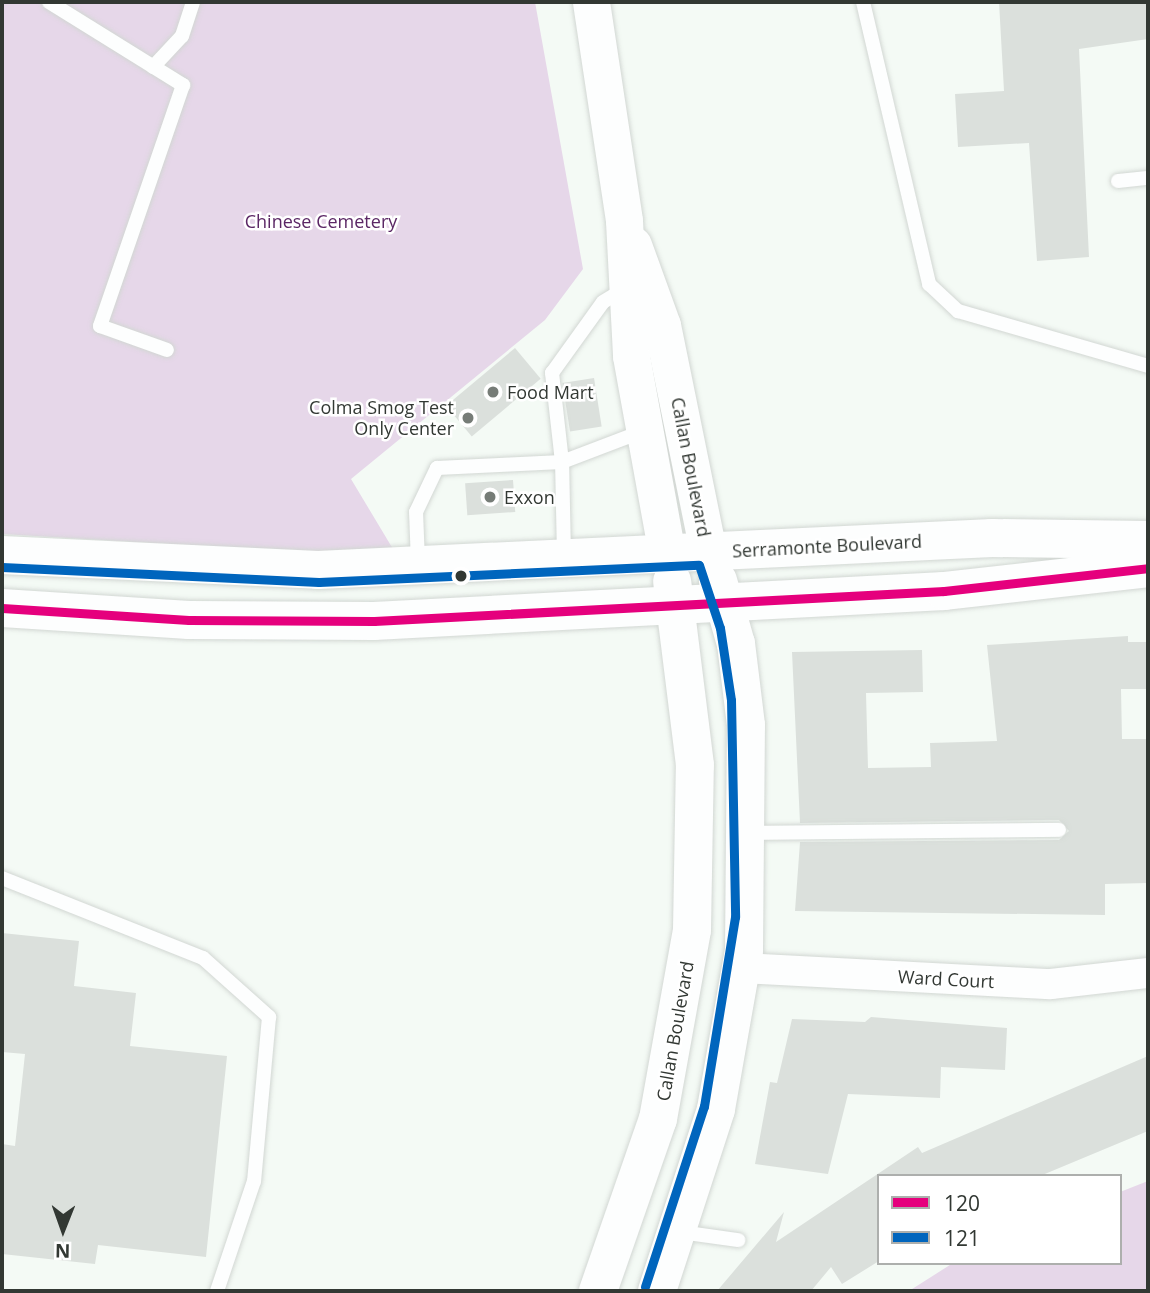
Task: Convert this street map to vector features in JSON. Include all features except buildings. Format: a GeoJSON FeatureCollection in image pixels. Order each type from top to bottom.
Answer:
{"type":"FeatureCollection","features":[{"type":"Feature","properties":{"kind":"main road","name":"Serramonte Boulevard"},"geometry":{"type":"LineString","coordinates":[[2,555],[196,568],[419,567],[992,538],[1148,540]]}},
{"type":"Feature","properties":{"kind":"main road","name":"Callan Boulevard"},"geometry":{"type":"LineString","coordinates":[[656,1291],[680,1232],[716,1109],[743,968],[749,833],[743,699],[726,604],[708,552]]}},
{"type":"Feature","properties":{"kind":"main road","name":"Callan Boulevard"},"geometry":{"type":"LineString","coordinates":[[598,1291],[655,1130],[692,930],[695,776],[676,607],[667,554]]}},
{"type":"Feature","properties":{"kind":"main road"},"geometry":{"type":"LineString","coordinates":[[2,608],[312,623],[676,607],[954,590],[1148,568]]}},
{"type":"Feature","properties":{"kind":"street","name":"Callan Boulevard"},"geometry":{"type":"LineString","coordinates":[[592,2],[624,220],[626,289],[644,430],[667,554]]}},
{"type":"Feature","properties":{"kind":"street","name":"Callan Boulevard"},"geometry":{"type":"LineString","coordinates":[[624,220],[662,325],[708,552]]}},
{"type":"Feature","properties":{"kind":"street","name":"Ward Court"},"geometry":{"type":"LineString","coordinates":[[743,968],[1051,984],[1148,973]]}},
{"type":"Feature","properties":{"kind":"lane"},"geometry":{"type":"LineString","coordinates":[[49,2],[183,85],[100,326],[167,350]]}},
{"type":"Feature","properties":{"kind":"lane"},"geometry":{"type":"LineString","coordinates":[[153,67],[182,36],[193,2]]}},
{"type":"Feature","properties":{"kind":"lane"},"geometry":{"type":"LineString","coordinates":[[863,2],[929,284],[958,311],[1148,366]]}},
{"type":"Feature","properties":{"kind":"lane"},"geometry":{"type":"LineString","coordinates":[[1118,181],[1148,178]]}},
{"type":"Feature","properties":{"kind":"lane"},"geometry":{"type":"LineString","coordinates":[[564,559],[562,462],[552,373],[603,302],[626,289]]}},
{"type":"Feature","properties":{"kind":"lane"},"geometry":{"type":"LineString","coordinates":[[419,567],[416,512],[438,468],[562,462],[644,430]]}},
{"type":"Feature","properties":{"kind":"lane"},"geometry":{"type":"LineString","coordinates":[[749,833],[1059,830]]}},
{"type":"Feature","properties":{"kind":"lane"},"geometry":{"type":"LineString","coordinates":[[2,878],[203,958],[269,1017],[254,1181],[217,1291]]}},
{"type":"Feature","properties":{"kind":"lane"},"geometry":{"type":"LineString","coordinates":[[680,1232],[738,1240]]}},
{"type":"Feature","properties":{"kind":"green space","name":"Chinese Cemetery"},"geometry":{"type":"Polygon","coordinates":[[[2,2],[535,2],[583,269],[545,320],[351,479],[393,549],[321,553],[2,534],[2,2]]]}},
{"type":"Feature","properties":{"kind":"green space"},"geometry":{"type":"Polygon","coordinates":[[[1148,1181],[1148,1291],[909,1291],[950,1265],[1122,1265],[1122,1191],[1148,1181]]]}},
{"type":"Feature","properties":{"kind":"transit line","name":"121"},"geometry":{"type":"LineString","coordinates":[[2,567],[319,582],[699,565],[720,628],[731,700],[735,917],[704,1106],[645,1287]]}},
{"type":"Feature","properties":{"kind":"transit line","name":"120"},"geometry":{"type":"LineString","coordinates":[[2,608],[189,620],[374,621],[944,591],[1148,568]]}},
{"type":"Feature","properties":{"kind":"place","name":"Food Mart"},"geometry":{"type":"Point","coordinates":[493,392]}},
{"type":"Feature","properties":{"kind":"place","name":"Colma Smog Test Only Center"},"geometry":{"type":"Point","coordinates":[468,418]}},
{"type":"Feature","properties":{"kind":"place","name":"Exxon"},"geometry":{"type":"Point","coordinates":[490,497]}}]}
